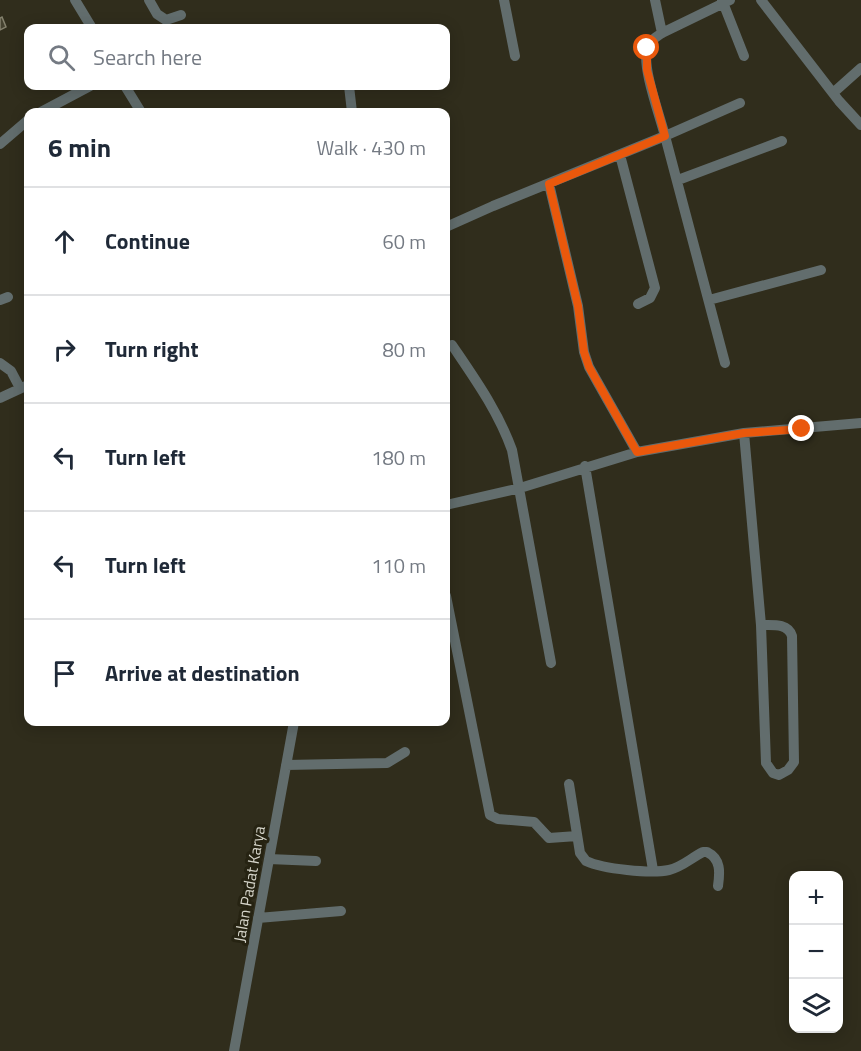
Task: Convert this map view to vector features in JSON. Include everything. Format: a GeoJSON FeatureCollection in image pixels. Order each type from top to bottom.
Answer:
{"type":"FeatureCollection","features":[{"type":"Feature","properties":{"kind":"street"},"geometry":{"type":"LineString","coordinates":[[149,0],[157,14],[166,20],[182,15]]}},
{"type":"Feature","properties":{"kind":"street"},"geometry":{"type":"LineString","coordinates":[[504,0],[515,56]]}},
{"type":"Feature","properties":{"kind":"street"},"geometry":{"type":"LineString","coordinates":[[655,0],[662,33]]}},
{"type":"Feature","properties":{"kind":"street"},"geometry":{"type":"LineString","coordinates":[[761,0],[833,93],[861,125]]}},
{"type":"Feature","properties":{"kind":"street"},"geometry":{"type":"LineString","coordinates":[[77,1],[90,24]]}},
{"type":"Feature","properties":{"kind":"street"},"geometry":{"type":"LineString","coordinates":[[725,363],[647,70],[646,57],[647,48],[652,40],[662,33],[726,1],[744,56]]}},
{"type":"Feature","properties":{"kind":"street"},"geometry":{"type":"LineString","coordinates":[[833,93],[861,68]]}},
{"type":"Feature","properties":{"kind":"street"},"geometry":{"type":"LineString","coordinates":[[49,108],[82,90]]}},
{"type":"Feature","properties":{"kind":"street"},"geometry":{"type":"LineString","coordinates":[[127,90],[139,108]]}},
{"type":"Feature","properties":{"kind":"street"},"geometry":{"type":"LineString","coordinates":[[349,90],[352,108]]}},
{"type":"Feature","properties":{"kind":"street"},"geometry":{"type":"LineString","coordinates":[[450,225],[740,103]]}},
{"type":"Feature","properties":{"kind":"street"},"geometry":{"type":"LineString","coordinates":[[0,144],[24,123]]}},
{"type":"Feature","properties":{"kind":"street"},"geometry":{"type":"LineString","coordinates":[[678,180],[782,141]]}},
{"type":"Feature","properties":{"kind":"street"},"geometry":{"type":"LineString","coordinates":[[620,155],[655,288],[650,298],[638,304]]}},
{"type":"Feature","properties":{"kind":"street"},"geometry":{"type":"LineString","coordinates":[[549,184],[578,306],[584,352],[589,367],[637,452]]}},
{"type":"Feature","properties":{"kind":"street"},"geometry":{"type":"LineString","coordinates":[[709,300],[821,270]]}},
{"type":"Feature","properties":{"kind":"street"},"geometry":{"type":"LineString","coordinates":[[452,345],[478,382],[505,430],[516,465],[551,663]]}},
{"type":"Feature","properties":{"kind":"street"},"geometry":{"type":"LineString","coordinates":[[0,363],[11,371],[24,387],[0,398]]}},
{"type":"Feature","properties":{"kind":"street"},"geometry":{"type":"LineString","coordinates":[[450,504],[520,488],[585,466],[637,452],[744,433],[861,423]]}},
{"type":"Feature","properties":{"kind":"street"},"geometry":{"type":"LineString","coordinates":[[744,433],[761,625],[766,763],[773,773],[778,775],[788,770],[794,762],[792,636],[790,630],[785,626],[761,625]]}},
{"type":"Feature","properties":{"kind":"street"},"geometry":{"type":"LineString","coordinates":[[585,466],[653,870]]}},
{"type":"Feature","properties":{"kind":"street"},"geometry":{"type":"LineString","coordinates":[[450,616],[490,815],[498,819],[534,822],[549,838],[577,836]]}},
{"type":"Feature","properties":{"kind":"street","name":"Jalan Padat Karya"},"geometry":{"type":"LineString","coordinates":[[234,1051],[293,726]]}},
{"type":"Feature","properties":{"kind":"street"},"geometry":{"type":"LineString","coordinates":[[286,765],[387,763],[405,752]]}},
{"type":"Feature","properties":{"kind":"street"},"geometry":{"type":"LineString","coordinates":[[569,784],[582,857],[591,864],[625,870],[668,870],[707,852],[718,862],[720,875],[718,886]]}},
{"type":"Feature","properties":{"kind":"street"},"geometry":{"type":"LineString","coordinates":[[269,859],[316,861]]}},
{"type":"Feature","properties":{"kind":"street"},"geometry":{"type":"LineString","coordinates":[[258,918],[341,911]]}},
{"type":"Feature","properties":{"kind":"building"},"geometry":{"type":"Polygon","coordinates":[[[2,17],[6,27],[0,30],[0,18],[2,17]]]}},
{"type":"Feature","properties":{"kind":"route"},"geometry":{"type":"LineString","coordinates":[[647,48],[647,70],[665,136],[549,184],[578,306],[584,352],[589,367],[637,452],[744,433],[802,429]]}}]}
